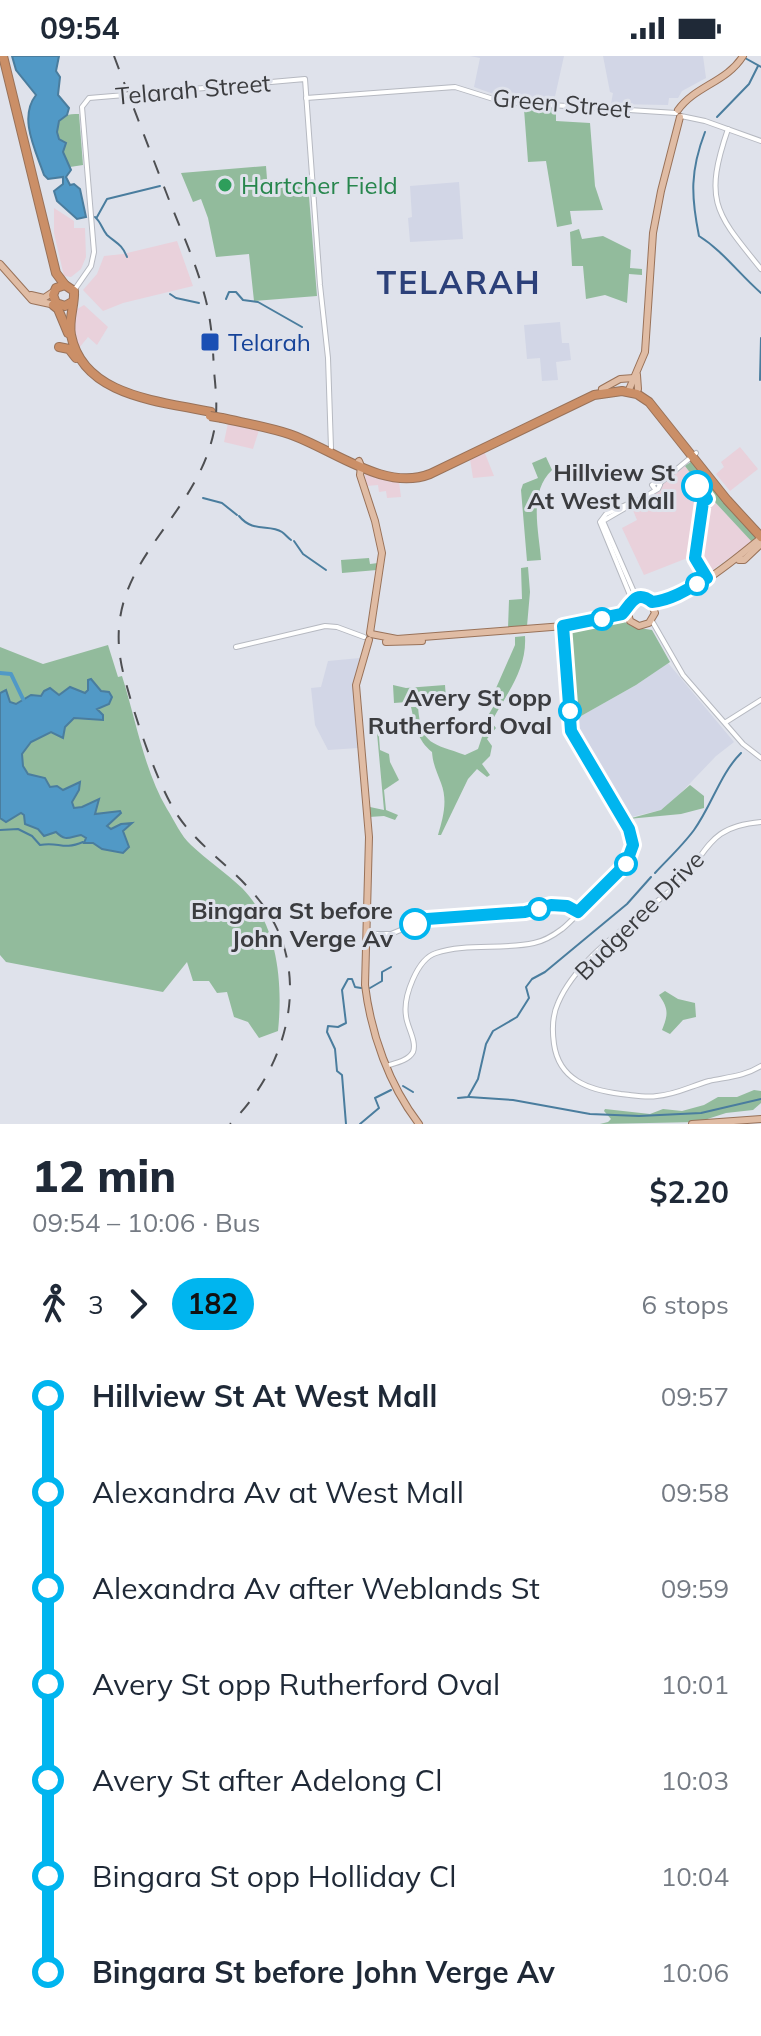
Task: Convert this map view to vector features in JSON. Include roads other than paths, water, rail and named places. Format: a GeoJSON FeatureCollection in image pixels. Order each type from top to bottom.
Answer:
{"type":"FeatureCollection","features":[{"type":"Feature","properties":{"kind":"highway"},"geometry":{"type":"LineString","coordinates":[[1,57],[56,273],[69,286],[73,343],[83,362],[108,385],[210,414]]}},
{"type":"Feature","properties":{"kind":"highway"},"geometry":{"type":"LineString","coordinates":[[1,57],[52,269],[55,301],[65,314],[76,359]]}},
{"type":"Feature","properties":{"kind":"highway"},"geometry":{"type":"LineString","coordinates":[[54,292],[69,286]]}},
{"type":"Feature","properties":{"kind":"highway"},"geometry":{"type":"LineString","coordinates":[[57,305],[67,306],[72,302]]}},
{"type":"Feature","properties":{"kind":"highway"},"geometry":{"type":"LineString","coordinates":[[59,347],[69,349],[92,379],[111,390],[287,430],[391,475],[420,475],[602,389],[633,383]]}},
{"type":"Feature","properties":{"kind":"highway"},"geometry":{"type":"LineString","coordinates":[[222,416],[287,433],[394,479],[422,477],[594,395],[633,383]]}},
{"type":"Feature","properties":{"kind":"highway"},"geometry":{"type":"LineString","coordinates":[[633,383],[694,454],[727,500],[761,535]]}},
{"type":"Feature","properties":{"kind":"main road"},"geometry":{"type":"LineString","coordinates":[[633,383],[643,358],[652,233],[681,113],[691,94],[724,76],[741,59]]}},
{"type":"Feature","properties":{"kind":"main road"},"geometry":{"type":"LineString","coordinates":[[0,264],[37,302],[57,305]]}},
{"type":"Feature","properties":{"kind":"main road"},"geometry":{"type":"LineString","coordinates":[[24,292],[40,298],[47,298],[54,292]]}},
{"type":"Feature","properties":{"kind":"main road"},"geometry":{"type":"LineString","coordinates":[[360,464],[360,478],[377,525],[382,553],[372,622],[356,685],[369,837],[367,1002],[386,1066],[401,1100],[419,1124]]}},
{"type":"Feature","properties":{"kind":"main road"},"geometry":{"type":"LineString","coordinates":[[563,628],[622,614],[636,598],[652,602],[686,591],[741,556],[761,535]]}},
{"type":"Feature","properties":{"kind":"main road"},"geometry":{"type":"LineString","coordinates":[[655,611],[761,544]]}},
{"type":"Feature","properties":{"kind":"main road"},"geometry":{"type":"LineString","coordinates":[[368,636],[391,639],[563,628],[622,618],[637,625],[651,625],[655,611],[652,602]]}},
{"type":"Feature","properties":{"kind":"main road"},"geometry":{"type":"LineString","coordinates":[[627,609],[629,620]]}},
{"type":"Feature","properties":{"kind":"main road"},"geometry":{"type":"LineString","coordinates":[[692,1124],[761,1119]]}},
{"type":"Feature","properties":{"kind":"street","name":"Telarah Street"},"geometry":{"type":"LineString","coordinates":[[69,286],[88,272],[93,261],[83,104],[93,97],[305,79],[306,98]]}},
{"type":"Feature","properties":{"kind":"street","name":"Green Street"},"geometry":{"type":"LineString","coordinates":[[306,98],[455,87],[503,102],[681,113],[761,141]]}},
{"type":"Feature","properties":{"kind":"street"},"geometry":{"type":"LineString","coordinates":[[306,98],[328,358],[331,448]]}},
{"type":"Feature","properties":{"kind":"street"},"geometry":{"type":"LineString","coordinates":[[728,129],[715,173],[717,207],[724,222],[761,269]]}},
{"type":"Feature","properties":{"kind":"street"},"geometry":{"type":"LineString","coordinates":[[636,598],[602,520],[656,485],[694,454]]}},
{"type":"Feature","properties":{"kind":"street"},"geometry":{"type":"LineString","coordinates":[[651,625],[679,669],[747,748],[761,758]]}},
{"type":"Feature","properties":{"kind":"street"},"geometry":{"type":"LineString","coordinates":[[236,647],[325,626],[368,636]]}},
{"type":"Feature","properties":{"kind":"street"},"geometry":{"type":"LineString","coordinates":[[386,1066],[407,1058],[413,1051],[414,1042],[406,1016],[407,998],[430,956],[444,951],[540,941],[563,928],[626,864],[633,845],[629,829],[571,731],[563,628]]}},
{"type":"Feature","properties":{"kind":"street"},"geometry":{"type":"LineString","coordinates":[[726,722],[761,700]]}},
{"type":"Feature","properties":{"kind":"street","name":"Budgeree Drive"},"geometry":{"type":"LineString","coordinates":[[761,822],[736,825],[721,832],[678,883],[605,944],[564,991],[552,1028],[556,1055],[565,1072],[577,1082],[597,1090],[658,1096],[742,1075],[761,1066]]}},
{"type":"Feature","properties":{"kind":"street"},"geometry":{"type":"LineString","coordinates":[[366,934],[391,934],[427,919],[525,912],[551,905],[567,906],[578,912]]}},
{"type":"Feature","properties":{"kind":"water"},"geometry":{"type":"Polygon","coordinates":[[[12,56],[59,56],[56,71],[60,77],[58,95],[69,108],[67,115],[59,121],[57,132],[59,139],[66,143],[63,152],[71,170],[66,177],[70,185],[74,184],[80,189],[86,217],[77,219],[57,201],[54,191],[63,184],[63,177],[48,179],[44,175],[29,124],[31,104],[36,95],[16,70],[12,56]]]}},
{"type":"Feature","properties":{"kind":"water"},"geometry":{"type":"Polygon","coordinates":[[[91,679],[101,691],[109,692],[112,697],[109,704],[97,709],[103,720],[74,718],[65,727],[63,738],[51,732],[31,742],[22,754],[23,766],[28,774],[45,778],[50,787],[57,786],[63,790],[80,782],[72,802],[74,808],[99,799],[95,814],[120,811],[107,826],[111,829],[132,823],[123,831],[129,847],[123,853],[84,843],[86,838],[81,835],[65,838],[56,832],[44,836],[38,829],[25,824],[21,813],[6,822],[0,818],[0,693],[6,690],[10,702],[16,704],[31,695],[41,696],[50,688],[59,695],[70,687],[85,693],[91,679]]]}},
{"type":"Feature","properties":{"kind":"waterway"},"geometry":{"type":"LineString","coordinates":[[745,58],[761,67]]}},
{"type":"Feature","properties":{"kind":"waterway"},"geometry":{"type":"LineString","coordinates":[[717,117],[749,84],[758,66]]}},
{"type":"Feature","properties":{"kind":"waterway"},"geometry":{"type":"LineString","coordinates":[[705,132],[693,184],[699,236],[761,293]]}},
{"type":"Feature","properties":{"kind":"waterway"},"geometry":{"type":"LineString","coordinates":[[97,217],[107,199],[160,186]]}},
{"type":"Feature","properties":{"kind":"waterway"},"geometry":{"type":"LineString","coordinates":[[95,217],[127,257]]}},
{"type":"Feature","properties":{"kind":"waterway"},"geometry":{"type":"LineString","coordinates":[[226,299],[229,292],[236,292],[243,300],[258,302],[302,327]]}},
{"type":"Feature","properties":{"kind":"waterway"},"geometry":{"type":"LineString","coordinates":[[170,294],[199,303]]}},
{"type":"Feature","properties":{"kind":"waterway"},"geometry":{"type":"LineString","coordinates":[[760,380],[761,338]]}},
{"type":"Feature","properties":{"kind":"waterway"},"geometry":{"type":"LineString","coordinates":[[203,498],[222,503],[237,515]]}},
{"type":"Feature","properties":{"kind":"waterway"},"geometry":{"type":"LineString","coordinates":[[239,516],[250,525],[277,530],[291,540]]}},
{"type":"Feature","properties":{"kind":"waterway"},"geometry":{"type":"LineString","coordinates":[[294,541],[303,554],[326,570]]}},
{"type":"Feature","properties":{"kind":"waterway"},"geometry":{"type":"LineString","coordinates":[[0,673],[11,674],[23,699]]}},
{"type":"Feature","properties":{"kind":"waterway"},"geometry":{"type":"LineString","coordinates":[[655,873],[694,830],[727,770],[741,753]]}},
{"type":"Feature","properties":{"kind":"waterway"},"geometry":{"type":"LineString","coordinates":[[0,830],[18,829],[32,836],[40,845],[70,846],[83,842]]}},
{"type":"Feature","properties":{"kind":"waterway"},"geometry":{"type":"LineString","coordinates":[[458,1098],[468,1097],[478,1079],[486,1044],[493,1031],[517,1017],[529,998],[526,987],[532,979],[545,972],[627,904],[651,877]]}},
{"type":"Feature","properties":{"kind":"waterway"},"geometry":{"type":"LineString","coordinates":[[370,988],[382,981],[382,972],[391,967]]}},
{"type":"Feature","properties":{"kind":"waterway"},"geometry":{"type":"LineString","coordinates":[[346,1124],[342,1075],[337,1071],[335,1049],[327,1032],[328,1026],[338,1027],[346,1023],[342,990],[348,979],[352,979],[355,987],[361,988]]}},
{"type":"Feature","properties":{"kind":"waterway"},"geometry":{"type":"LineString","coordinates":[[403,1086],[413,1092]]}},
{"type":"Feature","properties":{"kind":"waterway"},"geometry":{"type":"LineString","coordinates":[[360,1124],[379,1108],[375,1098],[391,1090]]}},
{"type":"Feature","properties":{"kind":"waterway"},"geometry":{"type":"LineString","coordinates":[[469,1097],[513,1100],[590,1114],[639,1116],[701,1113],[761,1099]]}},
{"type":"Feature","properties":{"kind":"railway"},"geometry":{"type":"LineString","coordinates":[[114,56],[203,290],[211,330],[216,401],[214,431],[204,464],[135,573],[124,602],[119,634],[123,672],[145,744],[168,799],[185,825],[259,900],[276,927],[286,956],[290,986],[288,1016],[280,1046],[250,1101],[230,1124]]}},
{"type":"Feature","properties":{"kind":"place","name":"Hartcher Field"},"geometry":{"type":"Point","coordinates":[225,185]}},
{"type":"Feature","properties":{"kind":"place","name":"Telarah"},"geometry":{"type":"Point","coordinates":[210,342]}},
{"type":"Feature","properties":{"kind":"place","name":"Hillview St At West Mall"},"geometry":{"type":"Point","coordinates":[697,486]}},
{"type":"Feature","properties":{"kind":"place","name":"Avery St opp Rutherford Oval"},"geometry":{"type":"Point","coordinates":[570,711]}},
{"type":"Feature","properties":{"kind":"place","name":"Bingara St before John Verge Av"},"geometry":{"type":"Point","coordinates":[415,924]}},
{"type":"Feature","properties":{"kind":"district","name":"TELARAH"},"geometry":{"type":"Point","coordinates":[459,282]}}]}
